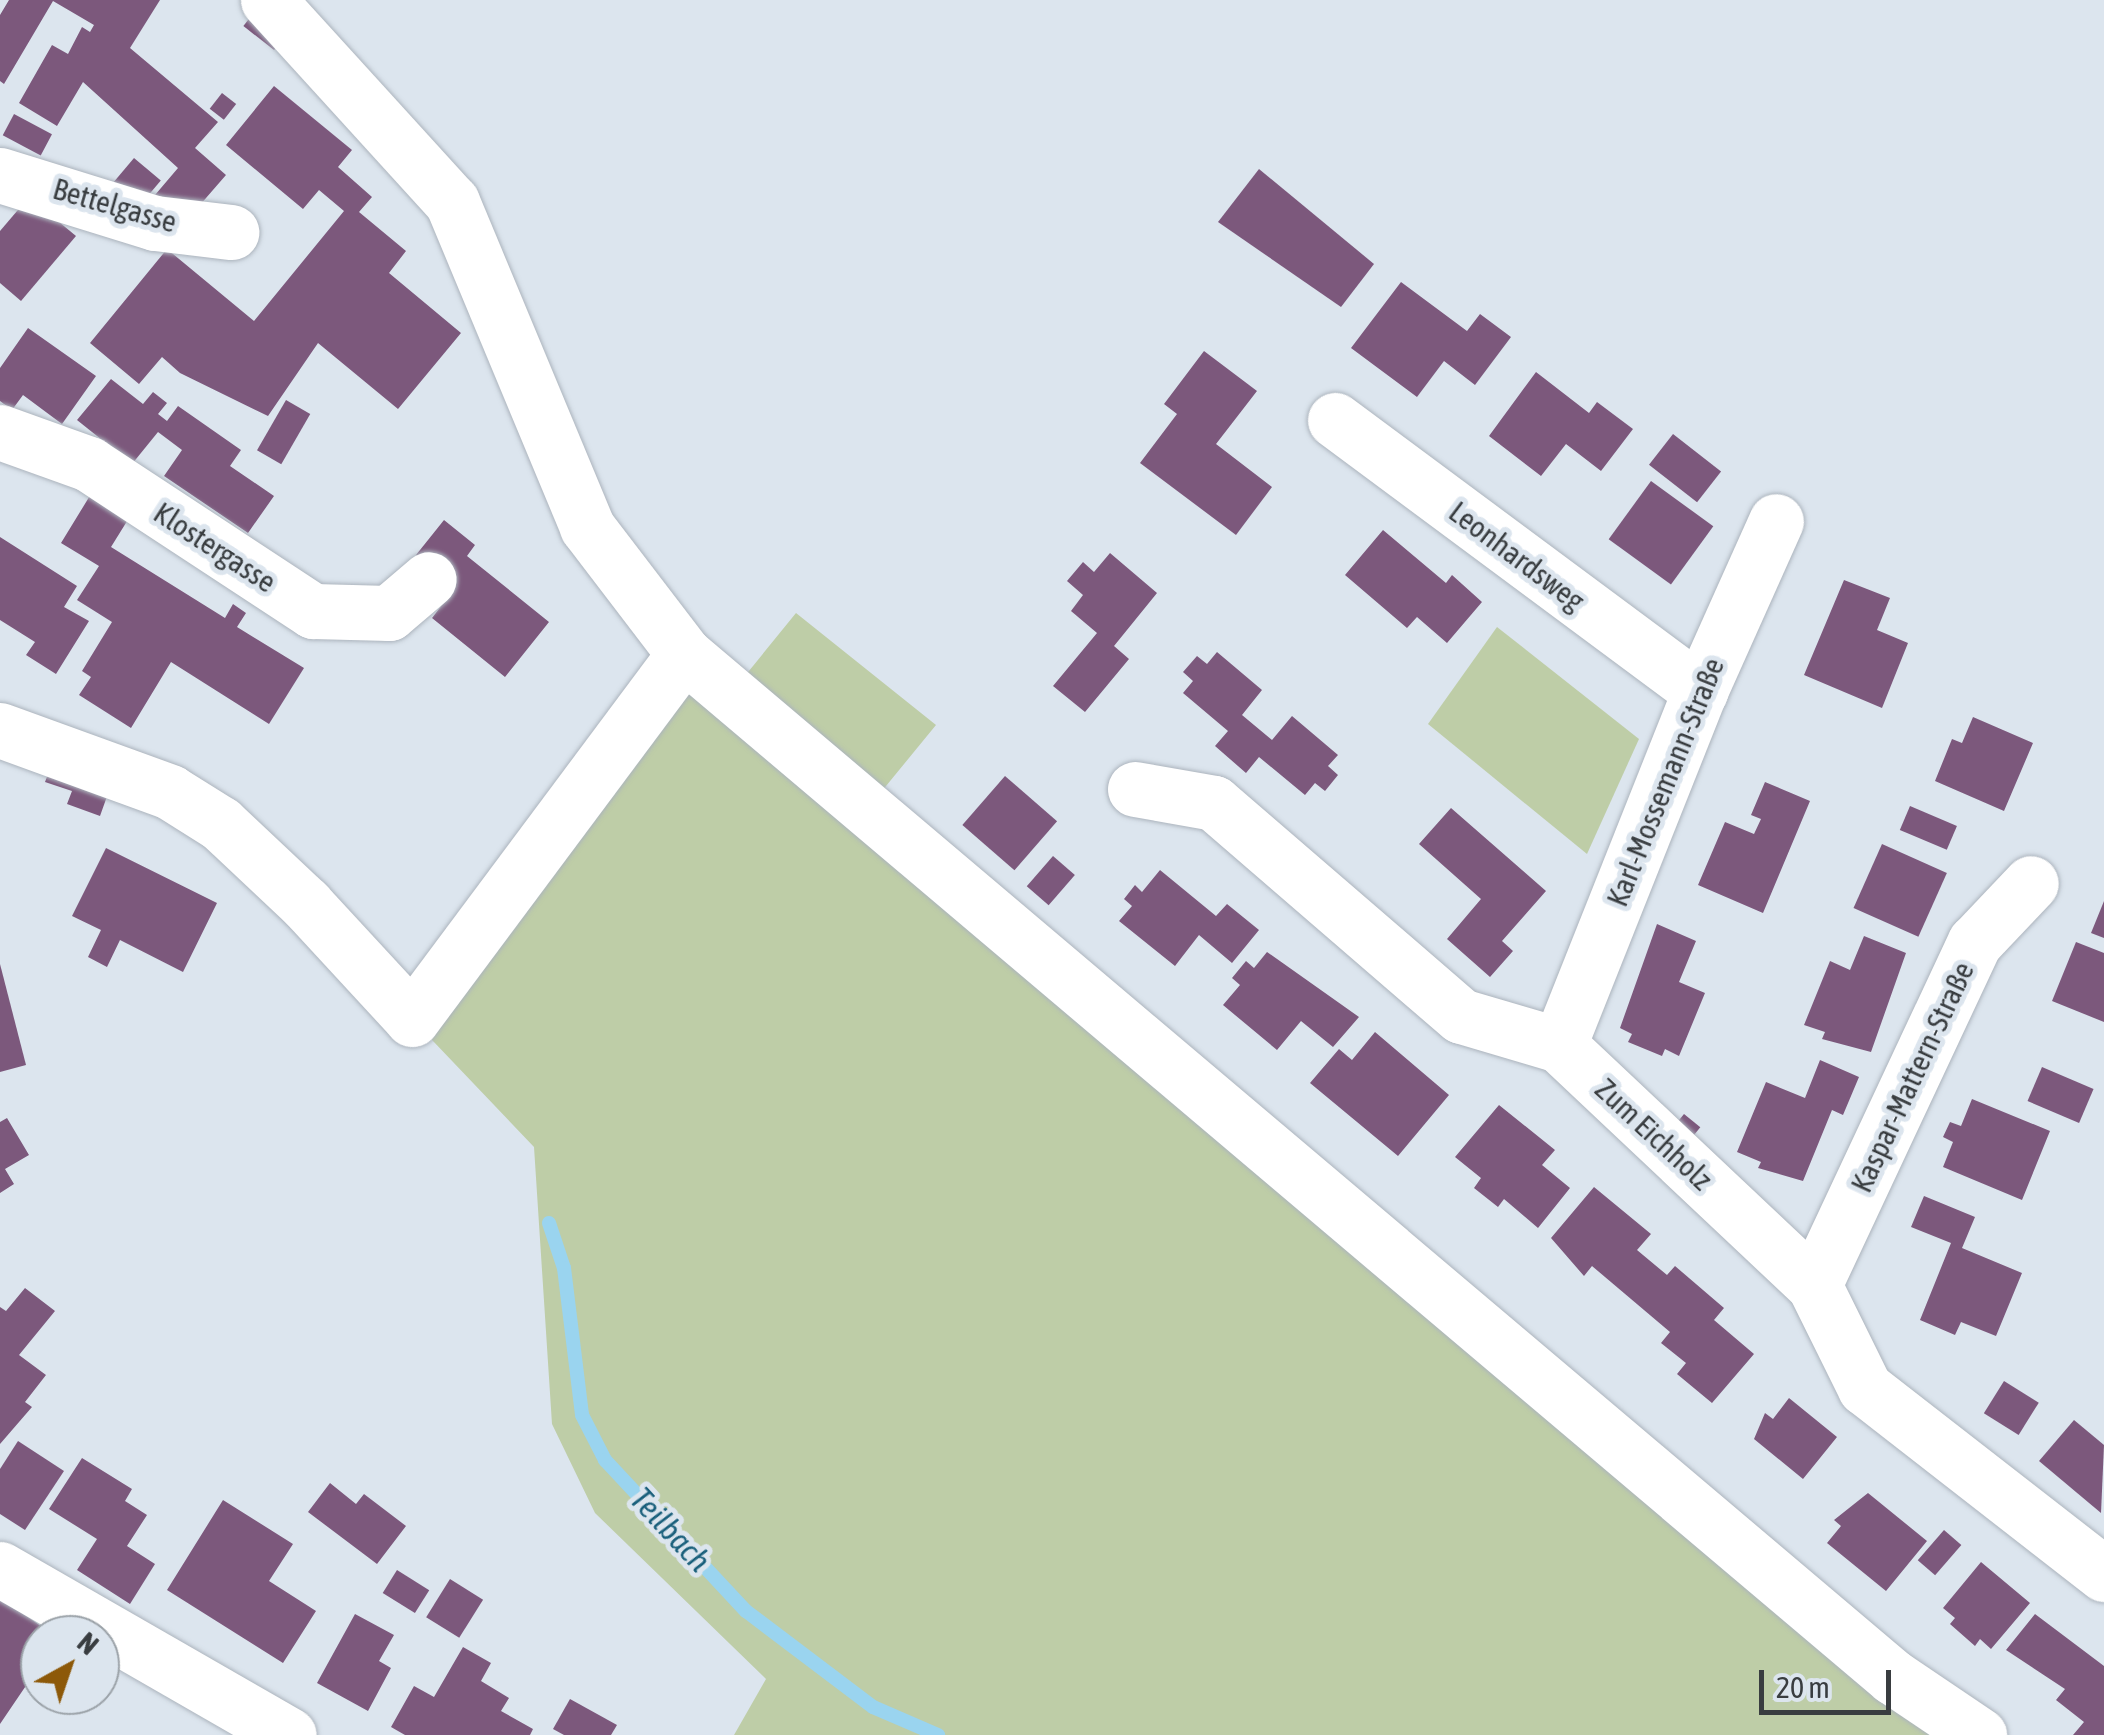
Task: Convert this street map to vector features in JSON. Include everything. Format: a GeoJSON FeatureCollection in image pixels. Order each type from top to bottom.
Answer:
{"type":"FeatureCollection","features":[{"type":"Feature","properties":{"kind":"street"},"geometry":{"type":"LineString","coordinates":[[268,0],[452,202],[587,527],[684,654],[1731,1542],[1894,1678],[1979,1735]]}},
{"type":"Feature","properties":{"kind":"street","name":"Bettelgasse"},"geometry":{"type":"LineString","coordinates":[[0,175],[155,222],[231,232]]}},
{"type":"Feature","properties":{"kind":"street","name":"Leonhardsweg"},"geometry":{"type":"LineString","coordinates":[[1335,420],[1700,691]]}},
{"type":"Feature","properties":{"kind":"street","name":"Klostergasse"},"geometry":{"type":"LineString","coordinates":[[0,432],[89,464],[313,610],[390,613],[429,579]]}},
{"type":"Feature","properties":{"kind":"street","name":"Karl-Mossemann-Straße"},"geometry":{"type":"LineString","coordinates":[[1559,1045],[1700,691],[1776,520]]}},
{"type":"Feature","properties":{"kind":"street"},"geometry":{"type":"LineString","coordinates":[[0,730],[170,792],[221,824],[306,904],[412,1019],[684,654]]}},
{"type":"Feature","properties":{"kind":"street","name":"Zum Eichholz"},"geometry":{"type":"LineString","coordinates":[[1135,789],[1214,804],[1461,1016],[1559,1045],[1814,1285],[1865,1388],[2104,1574]]}},
{"type":"Feature","properties":{"kind":"street","name":"Kaspar-Mattern-Straße"},"geometry":{"type":"LineString","coordinates":[[1814,1285],[1975,942],[2031,883]]}},
{"type":"Feature","properties":{"kind":"street"},"geometry":{"type":"LineString","coordinates":[[0,1569],[289,1735]]}},
{"type":"Feature","properties":{"kind":"green space"},"geometry":{"type":"Polygon","coordinates":[[[796,613],[936,725],[868,808],[1979,1735],[734,1735],[766,1679],[595,1513],[552,1424],[534,1147],[412,1019],[684,654],[731,693],[796,613]]]}},
{"type":"Feature","properties":{"kind":"green space"},"geometry":{"type":"Polygon","coordinates":[[[1497,627],[1639,739],[1587,854],[1428,724],[1497,627]]]}},
{"type":"Feature","properties":{"kind":"building"},"geometry":{"type":"Polygon","coordinates":[[[9,0],[160,0],[130,48],[218,122],[195,148],[226,175],[186,221],[155,195],[178,168],[83,82],[57,126],[19,103],[52,45],[68,54],[82,27],[90,32],[94,25],[53,1],[4,84],[0,81],[0,15],[9,0]]]}},
{"type":"Feature","properties":{"kind":"building"},"geometry":{"type":"Polygon","coordinates":[[[252,15],[283,39],[274,50],[243,26],[252,15]]]}},
{"type":"Feature","properties":{"kind":"building"},"geometry":{"type":"Polygon","coordinates":[[[274,86],[352,150],[338,167],[372,197],[359,212],[406,251],[389,273],[461,333],[398,409],[318,343],[268,416],[180,373],[162,357],[139,384],[90,343],[167,249],[254,321],[344,211],[319,190],[303,209],[226,145],[274,86]]]}},
{"type":"Feature","properties":{"kind":"building"},"geometry":{"type":"Polygon","coordinates":[[[222,93],[236,104],[224,120],[210,109],[222,93]]]}},
{"type":"Feature","properties":{"kind":"building"},"geometry":{"type":"Polygon","coordinates":[[[14,114],[52,134],[41,155],[3,135],[14,114]]]}},
{"type":"Feature","properties":{"kind":"building"},"geometry":{"type":"Polygon","coordinates":[[[134,158],[161,180],[136,210],[110,187],[134,158]]]}},
{"type":"Feature","properties":{"kind":"building"},"geometry":{"type":"Polygon","coordinates":[[[1259,169],[1374,264],[1341,307],[1218,222],[1259,169]]]}},
{"type":"Feature","properties":{"kind":"building"},"geometry":{"type":"Polygon","coordinates":[[[29,197],[76,236],[21,301],[0,283],[0,231],[29,197]]]}},
{"type":"Feature","properties":{"kind":"building"},"geometry":{"type":"Polygon","coordinates":[[[1401,282],[1467,331],[1480,314],[1511,337],[1475,385],[1444,361],[1417,397],[1351,348],[1401,282]]]}},
{"type":"Feature","properties":{"kind":"building"},"geometry":{"type":"Polygon","coordinates":[[[28,328],[96,376],[62,424],[23,395],[12,410],[0,401],[0,368],[28,328]]]}},
{"type":"Feature","properties":{"kind":"building"},"geometry":{"type":"Polygon","coordinates":[[[1204,351],[1257,391],[1216,444],[1272,487],[1236,535],[1140,463],[1177,414],[1164,404],[1204,351]]]}},
{"type":"Feature","properties":{"kind":"building"},"geometry":{"type":"Polygon","coordinates":[[[1536,372],[1589,413],[1597,402],[1633,429],[1601,471],[1566,444],[1541,476],[1489,436],[1536,372]]]}},
{"type":"Feature","properties":{"kind":"building"},"geometry":{"type":"Polygon","coordinates":[[[111,379],[143,404],[153,392],[167,403],[158,414],[167,421],[178,406],[241,450],[230,466],[274,496],[248,533],[164,476],[182,450],[158,432],[132,464],[77,420],[111,379]]]}},
{"type":"Feature","properties":{"kind":"building"},"geometry":{"type":"Polygon","coordinates":[[[286,400],[310,414],[281,464],[257,450],[286,400]]]}},
{"type":"Feature","properties":{"kind":"building"},"geometry":{"type":"Polygon","coordinates":[[[1673,434],[1721,472],[1697,502],[1649,465],[1673,434]]]}},
{"type":"Feature","properties":{"kind":"building"},"geometry":{"type":"Polygon","coordinates":[[[1651,481],[1713,526],[1671,585],[1609,539],[1651,481]]]}},
{"type":"Feature","properties":{"kind":"building"},"geometry":{"type":"Polygon","coordinates":[[[91,494],[129,518],[111,547],[225,618],[233,604],[246,613],[237,627],[304,668],[269,724],[171,662],[131,728],[79,695],[91,677],[82,671],[112,622],[77,600],[99,566],[61,543],[91,494]]]}},
{"type":"Feature","properties":{"kind":"building"},"geometry":{"type":"Polygon","coordinates":[[[444,520],[475,545],[467,556],[549,622],[505,677],[432,618],[452,592],[450,581],[416,555],[444,520]]]}},
{"type":"Feature","properties":{"kind":"building"},"geometry":{"type":"Polygon","coordinates":[[[1383,530],[1446,583],[1452,575],[1482,602],[1447,643],[1417,617],[1407,628],[1345,575],[1383,530]]]}},
{"type":"Feature","properties":{"kind":"building"},"geometry":{"type":"Polygon","coordinates":[[[0,537],[77,586],[64,607],[89,621],[56,674],[26,655],[35,642],[0,620],[0,537]]]}},
{"type":"Feature","properties":{"kind":"building"},"geometry":{"type":"Polygon","coordinates":[[[1110,553],[1157,593],[1114,646],[1129,659],[1085,712],[1053,686],[1097,633],[1071,611],[1083,595],[1067,581],[1083,562],[1094,572],[1110,553]]]}},
{"type":"Feature","properties":{"kind":"building"},"geometry":{"type":"Polygon","coordinates":[[[1844,580],[1890,598],[1877,630],[1908,643],[1882,708],[1804,675],[1844,580]]]}},
{"type":"Feature","properties":{"kind":"building"},"geometry":{"type":"Polygon","coordinates":[[[1217,652],[1262,690],[1242,715],[1272,740],[1292,716],[1338,755],[1328,766],[1338,775],[1325,791],[1315,783],[1305,795],[1259,757],[1246,773],[1215,746],[1228,731],[1183,693],[1193,681],[1183,672],[1197,656],[1207,664],[1217,652]]]}},
{"type":"Feature","properties":{"kind":"building"},"geometry":{"type":"Polygon","coordinates":[[[1973,717],[2033,743],[2004,811],[1935,781],[1952,739],[1962,743],[1973,717]]]}},
{"type":"Feature","properties":{"kind":"building"},"geometry":{"type":"Polygon","coordinates":[[[51,766],[110,788],[100,816],[67,804],[72,791],[45,782],[51,766]]]}},
{"type":"Feature","properties":{"kind":"building"},"geometry":{"type":"Polygon","coordinates":[[[1005,776],[1057,821],[1014,870],[962,825],[1005,776]]]}},
{"type":"Feature","properties":{"kind":"building"},"geometry":{"type":"Polygon","coordinates":[[[1765,782],[1810,801],[1763,913],[1698,885],[1725,822],[1754,834],[1761,819],[1751,815],[1765,782]]]}},
{"type":"Feature","properties":{"kind":"building"},"geometry":{"type":"Polygon","coordinates":[[[1910,806],[1957,826],[1947,850],[1900,830],[1910,806]]]}},
{"type":"Feature","properties":{"kind":"building"},"geometry":{"type":"Polygon","coordinates":[[[1451,808],[1546,891],[1502,941],[1513,951],[1490,977],[1447,939],[1481,899],[1419,844],[1451,808]]]}},
{"type":"Feature","properties":{"kind":"building"},"geometry":{"type":"Polygon","coordinates":[[[1882,844],[1947,873],[1918,937],[1854,908],[1882,844]]]}},
{"type":"Feature","properties":{"kind":"building"},"geometry":{"type":"Polygon","coordinates":[[[106,848],[217,903],[183,972],[120,940],[107,967],[88,957],[101,930],[72,916],[106,848]]]}},
{"type":"Feature","properties":{"kind":"building"},"geometry":{"type":"Polygon","coordinates":[[[1053,856],[1075,875],[1049,905],[1027,886],[1053,856]]]}},
{"type":"Feature","properties":{"kind":"building"},"geometry":{"type":"Polygon","coordinates":[[[1160,870],[1216,916],[1227,904],[1259,930],[1232,963],[1199,935],[1175,966],[1119,921],[1132,906],[1124,899],[1135,885],[1142,892],[1160,870]]]}},
{"type":"Feature","properties":{"kind":"building"},"geometry":{"type":"Polygon","coordinates":[[[2104,901],[2104,938],[2091,933],[2104,901]]]}},
{"type":"Feature","properties":{"kind":"building"},"geometry":{"type":"Polygon","coordinates":[[[1657,924],[1696,941],[1679,982],[1705,993],[1679,1056],[1665,1049],[1662,1056],[1628,1042],[1632,1034],[1620,1028],[1657,924]]]}},
{"type":"Feature","properties":{"kind":"building"},"geometry":{"type":"Polygon","coordinates":[[[1864,936],[1906,953],[1871,1052],[1822,1039],[1825,1032],[1804,1025],[1830,961],[1850,970],[1864,936]]]}},
{"type":"Feature","properties":{"kind":"building"},"geometry":{"type":"Polygon","coordinates":[[[2076,942],[2104,953],[2104,1022],[2052,1001],[2076,942]]]}},
{"type":"Feature","properties":{"kind":"building"},"geometry":{"type":"Polygon","coordinates":[[[1267,952],[1359,1017],[1333,1047],[1301,1021],[1277,1050],[1223,1005],[1240,985],[1232,978],[1246,961],[1254,968],[1267,952]]]}},
{"type":"Feature","properties":{"kind":"building"},"geometry":{"type":"Polygon","coordinates":[[[0,964],[26,1065],[0,1072],[0,964]]]}},
{"type":"Feature","properties":{"kind":"building"},"geometry":{"type":"Polygon","coordinates":[[[1375,1032],[1449,1095],[1398,1156],[1310,1083],[1339,1049],[1352,1060],[1375,1032]]]}},
{"type":"Feature","properties":{"kind":"building"},"geometry":{"type":"Polygon","coordinates":[[[1820,1060],[1859,1077],[1843,1115],[1832,1110],[1803,1181],[1758,1168],[1761,1162],[1737,1152],[1766,1082],[1805,1098],[1820,1060]]]}},
{"type":"Feature","properties":{"kind":"building"},"geometry":{"type":"Polygon","coordinates":[[[2042,1067],[2094,1089],[2079,1123],[2028,1101],[2042,1067]]]}},
{"type":"Feature","properties":{"kind":"building"},"geometry":{"type":"Polygon","coordinates":[[[1972,1099],[2050,1131],[2022,1200],[1943,1167],[1953,1142],[1943,1137],[1950,1122],[1961,1126],[1972,1099]]]}},
{"type":"Feature","properties":{"kind":"building"},"geometry":{"type":"Polygon","coordinates":[[[1499,1105],[1555,1150],[1542,1165],[1570,1188],[1538,1228],[1504,1199],[1498,1207],[1474,1188],[1481,1178],[1455,1157],[1499,1105]]]}},
{"type":"Feature","properties":{"kind":"building"},"geometry":{"type":"Polygon","coordinates":[[[1684,1114],[1700,1127],[1693,1137],[1676,1123],[1684,1114]]]}},
{"type":"Feature","properties":{"kind":"building"},"geometry":{"type":"Polygon","coordinates":[[[7,1118],[29,1155],[5,1169],[14,1184],[0,1193],[0,1122],[7,1118]]]}},
{"type":"Feature","properties":{"kind":"building"},"geometry":{"type":"Polygon","coordinates":[[[1594,1187],[1651,1234],[1637,1250],[1667,1275],[1675,1266],[1724,1308],[1714,1320],[1754,1354],[1712,1403],[1677,1374],[1686,1363],[1661,1343],[1670,1332],[1592,1266],[1584,1276],[1551,1238],[1594,1187]]]}},
{"type":"Feature","properties":{"kind":"building"},"geometry":{"type":"Polygon","coordinates":[[[1924,1196],[1975,1217],[1962,1248],[2022,1273],[1996,1336],[1961,1322],[1955,1335],[1920,1320],[1951,1243],[1911,1227],[1924,1196]]]}},
{"type":"Feature","properties":{"kind":"building"},"geometry":{"type":"Polygon","coordinates":[[[25,1288],[55,1311],[19,1355],[46,1375],[25,1402],[32,1407],[0,1444],[0,1307],[6,1311],[25,1288]]]}},
{"type":"Feature","properties":{"kind":"building"},"geometry":{"type":"Polygon","coordinates":[[[2004,1381],[2039,1403],[2019,1435],[1984,1413],[2004,1381]]]}},
{"type":"Feature","properties":{"kind":"building"},"geometry":{"type":"Polygon","coordinates":[[[1789,1398],[1837,1437],[1803,1479],[1754,1439],[1765,1413],[1773,1419],[1789,1398]]]}},
{"type":"Feature","properties":{"kind":"building"},"geometry":{"type":"Polygon","coordinates":[[[2074,1420],[2104,1445],[2101,1513],[2039,1461],[2074,1420]]]}},
{"type":"Feature","properties":{"kind":"building"},"geometry":{"type":"Polygon","coordinates":[[[18,1441],[64,1471],[25,1530],[0,1514],[0,1469],[18,1441]]]}},
{"type":"Feature","properties":{"kind":"building"},"geometry":{"type":"Polygon","coordinates":[[[82,1458],[132,1489],[125,1501],[147,1515],[127,1546],[155,1564],[130,1604],[77,1570],[97,1539],[49,1509],[82,1458]]]}},
{"type":"Feature","properties":{"kind":"building"},"geometry":{"type":"Polygon","coordinates":[[[330,1483],[356,1504],[364,1494],[406,1526],[377,1564],[308,1512],[330,1483]]]}},
{"type":"Feature","properties":{"kind":"building"},"geometry":{"type":"Polygon","coordinates":[[[1868,1493],[1927,1541],[1886,1591],[1827,1543],[1841,1526],[1834,1520],[1868,1493]]]}},
{"type":"Feature","properties":{"kind":"building"},"geometry":{"type":"Polygon","coordinates":[[[223,1500],[293,1544],[269,1581],[316,1611],[283,1663],[167,1590],[223,1500]]]}},
{"type":"Feature","properties":{"kind":"building"},"geometry":{"type":"Polygon","coordinates":[[[1944,1530],[1961,1545],[1935,1575],[1918,1560],[1944,1530]]]}},
{"type":"Feature","properties":{"kind":"building"},"geometry":{"type":"Polygon","coordinates":[[[1981,1562],[2030,1603],[1991,1649],[1980,1639],[1975,1646],[1950,1624],[1955,1618],[1943,1608],[1981,1562]]]}},
{"type":"Feature","properties":{"kind":"building"},"geometry":{"type":"Polygon","coordinates":[[[397,1570],[429,1590],[415,1613],[383,1593],[397,1570]]]}},
{"type":"Feature","properties":{"kind":"building"},"geometry":{"type":"Polygon","coordinates":[[[450,1579],[483,1600],[459,1638],[426,1617],[450,1579]]]}},
{"type":"Feature","properties":{"kind":"building"},"geometry":{"type":"Polygon","coordinates":[[[0,1598],[25,1615],[20,1615],[20,1694],[0,1724],[0,1598]]]}},
{"type":"Feature","properties":{"kind":"building"},"geometry":{"type":"Polygon","coordinates":[[[355,1614],[394,1635],[379,1661],[391,1668],[368,1711],[317,1683],[355,1614]]]}},
{"type":"Feature","properties":{"kind":"building"},"geometry":{"type":"Polygon","coordinates":[[[2035,1614],[2104,1666],[2104,1735],[2073,1735],[2084,1722],[2056,1700],[2065,1689],[2006,1650],[2035,1614]]]}},
{"type":"Feature","properties":{"kind":"building"},"geometry":{"type":"Polygon","coordinates":[[[463,1647],[491,1663],[481,1681],[509,1698],[501,1711],[533,1729],[530,1735],[405,1735],[391,1727],[414,1686],[434,1697],[463,1647]]]}},
{"type":"Feature","properties":{"kind":"building"},"geometry":{"type":"Polygon","coordinates":[[[570,1699],[617,1725],[611,1735],[564,1735],[553,1729],[570,1699]]]}},
{"type":"Feature","properties":{"kind":"waterway","name":"Teilbach"},"geometry":{"type":"LineString","coordinates":[[549,1223],[564,1268],[582,1415],[605,1460],[746,1611],[873,1707],[938,1735]]}}]}
